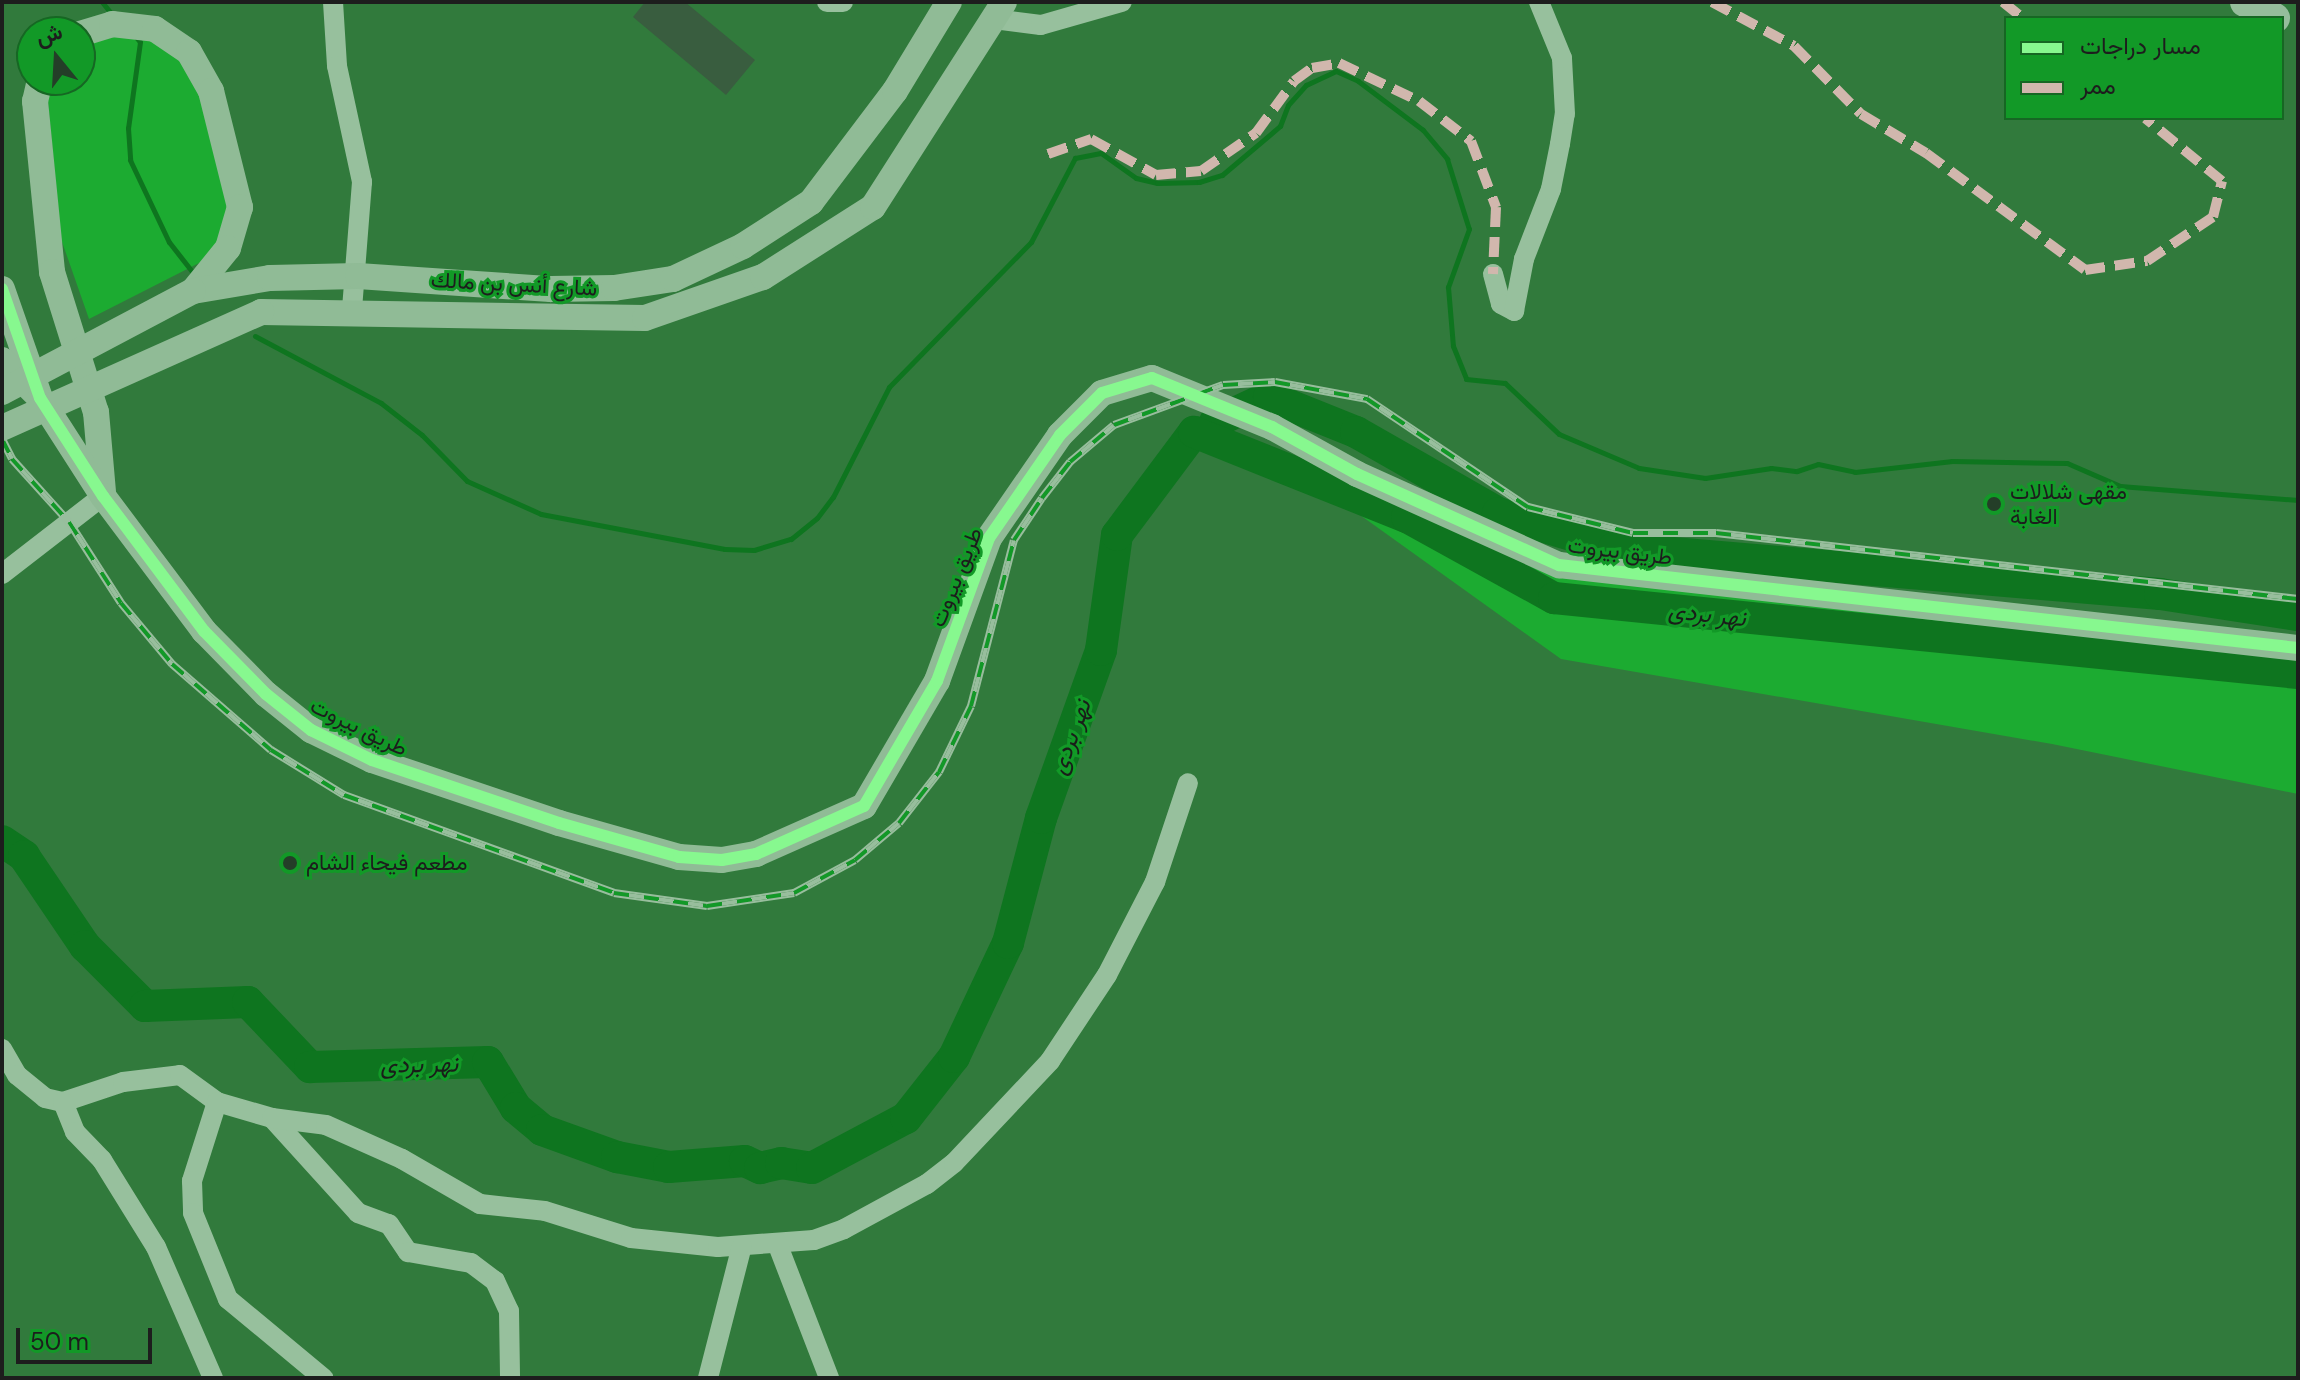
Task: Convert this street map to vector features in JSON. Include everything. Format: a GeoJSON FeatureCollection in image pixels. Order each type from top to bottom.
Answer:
{"type":"FeatureCollection","features":[{"type":"Feature","properties":{"kind":"main road","name":"شارع أنس بن مالك"},"geometry":{"type":"LineString","coordinates":[[193,291],[270,278],[358,276],[551,289],[614,288],[673,279],[743,246],[811,202],[895,91],[949,2]]}},
{"type":"Feature","properties":{"kind":"main road"},"geometry":{"type":"LineString","coordinates":[[2245,2],[2271,16]]}},
{"type":"Feature","properties":{"kind":"main road","name":"شارع أنس بن مالك"},"geometry":{"type":"LineString","coordinates":[[2,428],[261,312],[352,310],[645,318],[763,277],[873,207],[999,10]]}},
{"type":"Feature","properties":{"kind":"main road"},"geometry":{"type":"LineString","coordinates":[[2,392],[193,291],[237,230],[237,185],[199,67],[189,52],[155,29],[112,24],[96,29]]}},
{"type":"Feature","properties":{"kind":"main road"},"geometry":{"type":"LineString","coordinates":[[36,96],[52,272],[96,412],[103,496]]}},
{"type":"Feature","properties":{"kind":"main road","name":"طريق بيروت"},"geometry":{"type":"LineString","coordinates":[[2,289],[40,398],[103,496],[231,662],[311,730],[372,760],[559,823],[679,857],[722,860],[756,854],[864,806],[937,681],[989,538],[1060,435],[1102,393],[1152,378],[1272,427],[1357,474],[1559,565],[2298,648]]}},
{"type":"Feature","properties":{"kind":"main road"},"geometry":{"type":"LineString","coordinates":[[2,360],[40,398]]}},
{"type":"Feature","properties":{"kind":"street"},"geometry":{"type":"LineString","coordinates":[[333,2],[337,66],[362,182],[358,276],[352,310]]}},
{"type":"Feature","properties":{"kind":"street"},"geometry":{"type":"LineString","coordinates":[[827,2],[843,2]]}},
{"type":"Feature","properties":{"kind":"street"},"geometry":{"type":"LineString","coordinates":[[999,10],[1041,25],[1122,2]]}},
{"type":"Feature","properties":{"kind":"street"},"geometry":{"type":"LineString","coordinates":[[1493,274],[1501,304],[1514,311],[1524,259],[1551,189],[1560,144],[1565,114],[1562,58],[1539,2]]}},
{"type":"Feature","properties":{"kind":"street"},"geometry":{"type":"LineString","coordinates":[[2,574],[103,496]]}},
{"type":"Feature","properties":{"kind":"street"},"geometry":{"type":"LineString","coordinates":[[2,1049],[31,1089],[63,1102],[123,1082],[180,1075],[217,1102],[272,1118],[326,1125],[402,1159],[480,1204],[545,1211],[631,1238],[742,1246],[814,1240],[844,1229],[927,1184],[977,1142],[1050,1061],[1107,975],[1155,882],[1188,783]]}},
{"type":"Feature","properties":{"kind":"street"},"geometry":{"type":"LineString","coordinates":[[63,1102],[75,1132],[102,1160],[156,1247],[213,1378]]}},
{"type":"Feature","properties":{"kind":"street"},"geometry":{"type":"LineString","coordinates":[[217,1102],[192,1181],[193,1213],[228,1299],[323,1378]]}},
{"type":"Feature","properties":{"kind":"street"},"geometry":{"type":"LineString","coordinates":[[272,1118],[358,1213],[389,1224],[408,1252],[471,1263],[495,1281],[509,1311],[510,1378]]}},
{"type":"Feature","properties":{"kind":"street"},"geometry":{"type":"LineString","coordinates":[[777,1243],[829,1378]]}},
{"type":"Feature","properties":{"kind":"street"},"geometry":{"type":"LineString","coordinates":[[708,1378],[742,1246]]}},
{"type":"Feature","properties":{"kind":"green space"},"geometry":{"type":"Polygon","coordinates":[[[117,36],[153,41],[178,56],[196,82],[230,204],[223,235],[203,261],[89,319],[61,239],[48,101],[49,96],[96,96],[96,42],[117,36]]]}},
{"type":"Feature","properties":{"kind":"green space"},"geometry":{"type":"Polygon","coordinates":[[[1307,477],[1443,535],[1557,576],[2298,660],[2298,794],[2052,744],[1561,659],[1307,477]]]}},
{"type":"Feature","properties":{"kind":"building"},"geometry":{"type":"Polygon","coordinates":[[[645,2],[685,2],[755,60],[726,95],[633,17],[645,2]]]}},
{"type":"Feature","properties":{"kind":"waterway"},"geometry":{"type":"LineString","coordinates":[[102,2],[114,17]]}},
{"type":"Feature","properties":{"kind":"waterway"},"geometry":{"type":"LineString","coordinates":[[136,37],[140,42],[128,128],[130,160],[169,242],[193,273]]}},
{"type":"Feature","properties":{"kind":"waterway"},"geometry":{"type":"LineString","coordinates":[[255,336],[381,403],[422,435],[467,481],[541,514],[725,549],[754,550],[791,539],[817,518],[833,497],[889,387],[1031,242],[1075,158],[1101,153],[1136,178],[1157,183],[1199,182],[1222,175],[1280,126],[1288,105],[1306,85],[1336,71],[1358,81],[1423,130],[1447,159],[1469,229],[1448,287],[1453,346],[1466,379],[1505,383],[1559,434],[1639,468],[1705,478],[1771,468],[1797,471],[1818,464],[1855,472],[1952,461],[2067,463],[2120,486],[2298,500]]}},
{"type":"Feature","properties":{"kind":"waterway"},"geometry":{"type":"LineString","coordinates":[[1215,422],[1269,397],[1356,432],[1498,513],[1614,548],[2160,594],[2298,615]]}},
{"type":"Feature","properties":{"kind":"waterway","name":"نهر بردى"},"geometry":{"type":"LineString","coordinates":[[2,841],[24,856],[85,946],[145,1006],[248,1002],[310,1067],[488,1062],[516,1108],[542,1130],[617,1157],[669,1167],[745,1161],[760,1168],[781,1163],[812,1168],[906,1118],[954,1057],[1008,943],[1041,818],[1101,650],[1117,535],[1194,432],[1407,517],[1554,598],[2298,673]]}},
{"type":"Feature","properties":{"kind":"railway"},"geometry":{"type":"LineString","coordinates":[[2,439],[12,459],[69,522],[121,603],[172,664],[271,750],[344,795],[614,893],[707,906],[794,893],[855,860],[899,823],[939,772],[971,706],[1014,540],[1042,498],[1070,462],[1114,425],[1223,385],[1275,382],[1367,399],[1528,507],[1633,533],[1716,533],[2298,599]]}},
{"type":"Feature","properties":{"kind":"marked path"},"geometry":{"type":"LineString","coordinates":[[1712,2],[1794,46],[1861,114],[1926,153],[2085,270],[2147,261],[2213,217],[2222,181],[2147,120]]}},
{"type":"Feature","properties":{"kind":"marked path"},"geometry":{"type":"LineString","coordinates":[[2003,2],[2020,16]]}},
{"type":"Feature","properties":{"kind":"marked path"},"geometry":{"type":"LineString","coordinates":[[1048,154],[1091,139],[1156,175],[1201,171],[1256,133],[1294,81],[1312,68],[1339,63],[1419,101],[1471,141],[1496,207],[1493,274]]}},
{"type":"Feature","properties":{"kind":"cycle path"},"geometry":{"type":"LineString","coordinates":[[2,289],[40,398],[103,496],[204,631],[266,694],[311,730],[372,760],[559,823],[679,857],[722,860],[756,854],[864,806],[937,681],[989,538],[1060,435],[1102,393],[1152,378],[1272,427],[1357,474],[1559,565],[2298,648]]}},
{"type":"Feature","properties":{"kind":"place","name":"مقهى شلالات الغابة"},"geometry":{"type":"Point","coordinates":[1994,504]}},
{"type":"Feature","properties":{"kind":"place","name":"مطعم فيحاء الشام"},"geometry":{"type":"Point","coordinates":[290,863]}}]}
